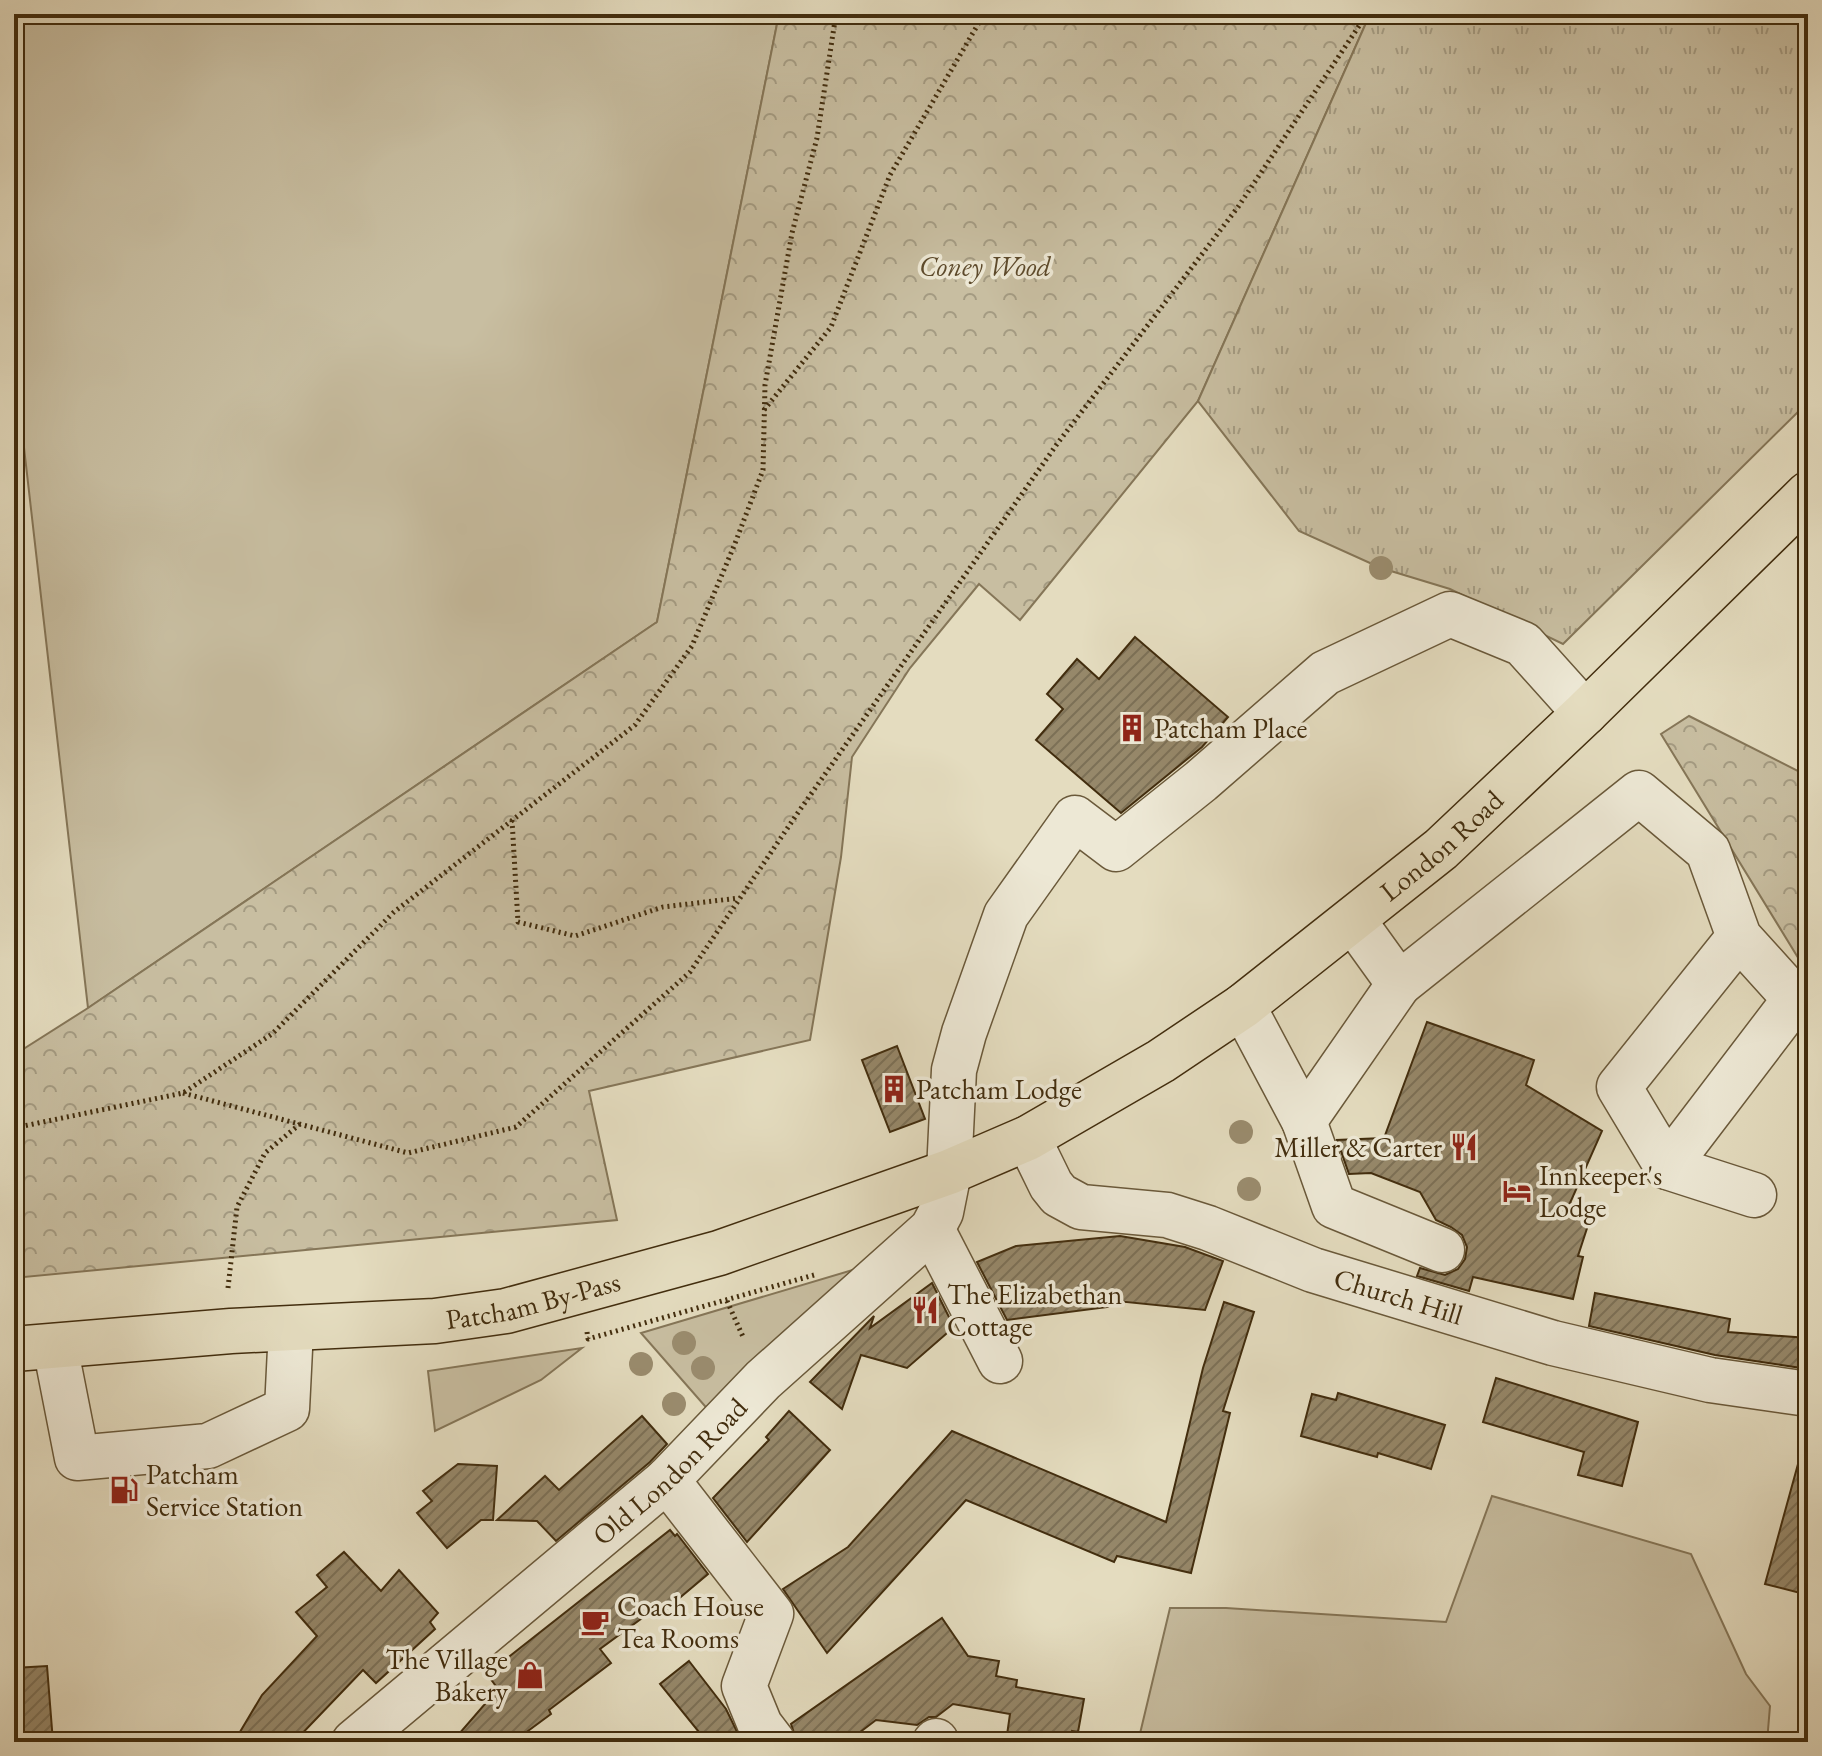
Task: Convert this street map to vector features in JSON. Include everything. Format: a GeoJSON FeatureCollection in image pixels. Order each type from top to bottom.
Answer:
{"type":"FeatureCollection","features":[{"type":"Feature","properties":{"kind":"highway","name":"London Road"},"geometry":{"type":"LineString","coordinates":[[1028,1138],[1161,1061],[1243,1006],[1441,849],[1808,494]]}},
{"type":"Feature","properties":{"kind":"highway","name":"Patcham By-Pass"},"geometry":{"type":"LineString","coordinates":[[34,1347],[231,1331],[435,1321],[506,1311],[719,1253],[949,1172],[1028,1138]]}},
{"type":"Feature","properties":{"kind":"street","name":"Old London Road"},"geometry":{"type":"LineString","coordinates":[[354,1742],[667,1480],[763,1380],[932,1229],[941,1212],[949,1172],[954,1070],[974,1003],[1006,915],[1075,818],[1116,849],[1201,781],[1325,673],[1450,614],[1523,644],[1585,713]]}},
{"type":"Feature","properties":{"kind":"street"},"geometry":{"type":"LineString","coordinates":[[1304,1121],[1399,984],[1639,793],[1708,851],[1739,937],[1795,999],[1667,1167]]}},
{"type":"Feature","properties":{"kind":"street"},"geometry":{"type":"LineString","coordinates":[[1353,920],[1399,984]]}},
{"type":"Feature","properties":{"kind":"street"},"geometry":{"type":"LineString","coordinates":[[1739,937],[1619,1087],[1667,1167],[1754,1195]]}},
{"type":"Feature","properties":{"kind":"street"},"geometry":{"type":"LineString","coordinates":[[1243,1006],[1304,1121],[1334,1206],[1442,1250]]}},
{"type":"Feature","properties":{"kind":"street","name":"Church Hill"},"geometry":{"type":"LineString","coordinates":[[1028,1138],[1051,1185],[1059,1195],[1081,1207],[1167,1215],[1313,1270],[1553,1343],[1710,1380],[1808,1394]]}},
{"type":"Feature","properties":{"kind":"street"},"geometry":{"type":"LineString","coordinates":[[932,1229],[1000,1361]]}},
{"type":"Feature","properties":{"kind":"street"},"geometry":{"type":"LineString","coordinates":[[34,1347],[77,1458],[208,1446],[287,1409],[291,1329]]}},
{"type":"Feature","properties":{"kind":"street"},"geometry":{"type":"LineString","coordinates":[[667,1480],[771,1614],[744,1686],[760,1725],[773,1742]]}},
{"type":"Feature","properties":{"kind":"path"},"geometry":{"type":"LineString","coordinates":[[14,1128],[183,1093],[272,1034],[394,912],[635,725],[692,646],[763,470],[765,385],[786,264],[817,138],[836,14]]}},
{"type":"Feature","properties":{"kind":"path"},"geometry":{"type":"LineString","coordinates":[[764,411],[831,327],[890,175],[984,14]]}},
{"type":"Feature","properties":{"kind":"path"},"geometry":{"type":"LineString","coordinates":[[183,1093],[408,1153],[516,1127],[690,972],[1057,444],[1238,207],[1367,14]]}},
{"type":"Feature","properties":{"kind":"path"},"geometry":{"type":"LineString","coordinates":[[512,820],[518,922],[575,936],[663,907],[740,898]]}},
{"type":"Feature","properties":{"kind":"path"},"geometry":{"type":"LineString","coordinates":[[227,1297],[237,1207],[265,1153],[300,1124]]}},
{"type":"Feature","properties":{"kind":"path"},"geometry":{"type":"LineString","coordinates":[[586,1329],[588,1339],[815,1274]]}},
{"type":"Feature","properties":{"kind":"green space"},"geometry":{"type":"Polygon","coordinates":[[[14,14],[779,14],[657,622],[88,1008],[14,360],[14,14]]]}},
{"type":"Feature","properties":{"kind":"green space","name":"Coney Wood"},"geometry":{"type":"Polygon","coordinates":[[[779,14],[1370,14],[1198,401],[1020,620],[979,584],[910,668],[852,757],[841,857],[810,1040],[589,1091],[617,1220],[14,1278],[14,1055],[657,622],[779,14]]]}},
{"type":"Feature","properties":{"kind":"green space"},"geometry":{"type":"Polygon","coordinates":[[[1370,14],[1808,14],[1808,402],[1563,644],[1450,589],[1381,568],[1299,531],[1198,401],[1370,14]]]}},
{"type":"Feature","properties":{"kind":"green space"},"geometry":{"type":"Polygon","coordinates":[[[1689,716],[1808,776],[1808,974],[1661,734],[1689,716]]]}},
{"type":"Feature","properties":{"kind":"green space"},"geometry":{"type":"Polygon","coordinates":[[[856,1269],[711,1413],[641,1333],[856,1269]]]}},
{"type":"Feature","properties":{"kind":"green space"},"geometry":{"type":"Polygon","coordinates":[[[582,1348],[541,1380],[435,1431],[428,1371],[582,1348]]]}},
{"type":"Feature","properties":{"kind":"green space"},"geometry":{"type":"Polygon","coordinates":[[[1492,1496],[1691,1554],[1746,1674],[1770,1706],[1767,1742],[1138,1742],[1170,1608],[1226,1608],[1446,1622],[1492,1496]]]}},
{"type":"Feature","properties":{"kind":"building","name":"Patcham Place"},"geometry":{"type":"Polygon","coordinates":[[[1135,637],[1228,717],[1202,747],[1121,813],[1036,740],[1063,709],[1047,694],[1077,659],[1099,679],[1135,637]]]}},
{"type":"Feature","properties":{"kind":"building","name":"Miller & Carter"},"geometry":{"type":"Polygon","coordinates":[[[1427,1022],[1534,1060],[1526,1085],[1602,1131],[1570,1203],[1582,1209],[1578,1218],[1589,1222],[1578,1256],[1583,1257],[1573,1299],[1473,1277],[1469,1291],[1417,1276],[1420,1268],[1445,1275],[1458,1269],[1465,1259],[1467,1247],[1462,1235],[1436,1220],[1420,1192],[1371,1173],[1349,1174],[1337,1140],[1384,1138],[1427,1022]]]}},
{"type":"Feature","properties":{"kind":"building","name":"Patcham Lodge"},"geometry":{"type":"Polygon","coordinates":[[[897,1046],[925,1119],[890,1132],[862,1060],[897,1046]]]}},
{"type":"Feature","properties":{"kind":"building"},"geometry":{"type":"Polygon","coordinates":[[[1120,1236],[1185,1247],[1223,1261],[1205,1310],[1107,1300],[1108,1307],[1007,1320],[977,1262],[1016,1246],[1120,1236]]]}},
{"type":"Feature","properties":{"kind":"building"},"geometry":{"type":"Polygon","coordinates":[[[932,1283],[954,1327],[907,1368],[861,1355],[842,1409],[810,1382],[874,1316],[870,1328],[932,1283]]]}},
{"type":"Feature","properties":{"kind":"building"},"geometry":{"type":"Polygon","coordinates":[[[1595,1293],[1730,1319],[1728,1332],[1808,1338],[1808,1369],[1715,1355],[1589,1326],[1595,1293]]]}},
{"type":"Feature","properties":{"kind":"building"},"geometry":{"type":"Polygon","coordinates":[[[1224,1302],[1254,1312],[1223,1411],[1230,1413],[1191,1573],[1117,1556],[1114,1562],[966,1500],[827,1653],[783,1589],[848,1547],[952,1431],[1166,1522],[1203,1368],[1224,1302]]]}},
{"type":"Feature","properties":{"kind":"building"},"geometry":{"type":"Polygon","coordinates":[[[1496,1378],[1638,1422],[1622,1486],[1578,1475],[1584,1452],[1483,1422],[1496,1378]]]}},
{"type":"Feature","properties":{"kind":"building"},"geometry":{"type":"Polygon","coordinates":[[[1338,1393],[1445,1425],[1431,1469],[1378,1453],[1377,1457],[1301,1436],[1312,1394],[1336,1400],[1338,1393]]]}},
{"type":"Feature","properties":{"kind":"building"},"geometry":{"type":"Polygon","coordinates":[[[789,1411],[830,1450],[747,1542],[713,1498],[769,1440],[766,1437],[789,1411]]]}},
{"type":"Feature","properties":{"kind":"building"},"geometry":{"type":"Polygon","coordinates":[[[642,1416],[667,1444],[556,1541],[537,1521],[497,1520],[545,1476],[559,1490],[642,1416]]]}},
{"type":"Feature","properties":{"kind":"building"},"geometry":{"type":"Polygon","coordinates":[[[458,1464],[497,1466],[493,1520],[481,1520],[447,1548],[417,1513],[432,1501],[423,1491],[458,1464]]]}},
{"type":"Feature","properties":{"kind":"building"},"geometry":{"type":"Polygon","coordinates":[[[1798,1464],[1808,1465],[1808,1595],[1765,1584],[1798,1464]]]}},
{"type":"Feature","properties":{"kind":"building"},"geometry":{"type":"Polygon","coordinates":[[[670,1530],[675,1536],[677,1534],[708,1574],[664,1611],[660,1605],[600,1649],[611,1663],[513,1742],[452,1742],[498,1689],[487,1674],[670,1530]]]}},
{"type":"Feature","properties":{"kind":"building"},"geometry":{"type":"Polygon","coordinates":[[[344,1552],[381,1591],[399,1570],[438,1613],[430,1622],[435,1629],[376,1683],[363,1670],[294,1742],[234,1742],[262,1695],[317,1636],[296,1612],[327,1587],[317,1575],[344,1552]]]}},
{"type":"Feature","properties":{"kind":"building"},"geometry":{"type":"Polygon","coordinates":[[[942,1618],[968,1656],[999,1661],[996,1676],[1017,1680],[1016,1687],[1084,1699],[1078,1732],[1072,1731],[1070,1742],[1006,1742],[1010,1714],[953,1704],[936,1717],[929,1717],[917,1725],[876,1720],[847,1742],[797,1742],[791,1724],[942,1618]]]}},
{"type":"Feature","properties":{"kind":"building"},"geometry":{"type":"Polygon","coordinates":[[[689,1661],[726,1709],[742,1742],[707,1742],[660,1684],[689,1661]]]}},
{"type":"Feature","properties":{"kind":"building"},"geometry":{"type":"Polygon","coordinates":[[[47,1666],[53,1742],[14,1742],[14,1668],[47,1666]]]}},
{"type":"Feature","properties":{"kind":"place","name":"Patcham Place"},"geometry":{"type":"Point","coordinates":[1132,728]}},
{"type":"Feature","properties":{"kind":"place","name":"Patcham Lodge"},"geometry":{"type":"Point","coordinates":[894,1089]}},
{"type":"Feature","properties":{"kind":"place","name":"Miller & Carter"},"geometry":{"type":"Point","coordinates":[1464,1147]}},
{"type":"Feature","properties":{"kind":"place","name":"Innkeeper's Lodge"},"geometry":{"type":"Point","coordinates":[1517,1191]}},
{"type":"Feature","properties":{"kind":"place","name":"The Elizabethan Cottage"},"geometry":{"type":"Point","coordinates":[925,1310]}},
{"type":"Feature","properties":{"kind":"place","name":"Patcham Service Station"},"geometry":{"type":"Point","coordinates":[124,1490]}},
{"type":"Feature","properties":{"kind":"place","name":"Coach House Tea Rooms"},"geometry":{"type":"Point","coordinates":[595,1622]}},
{"type":"Feature","properties":{"kind":"place","name":"The Village Bakery"},"geometry":{"type":"Point","coordinates":[530,1675]}}]}
